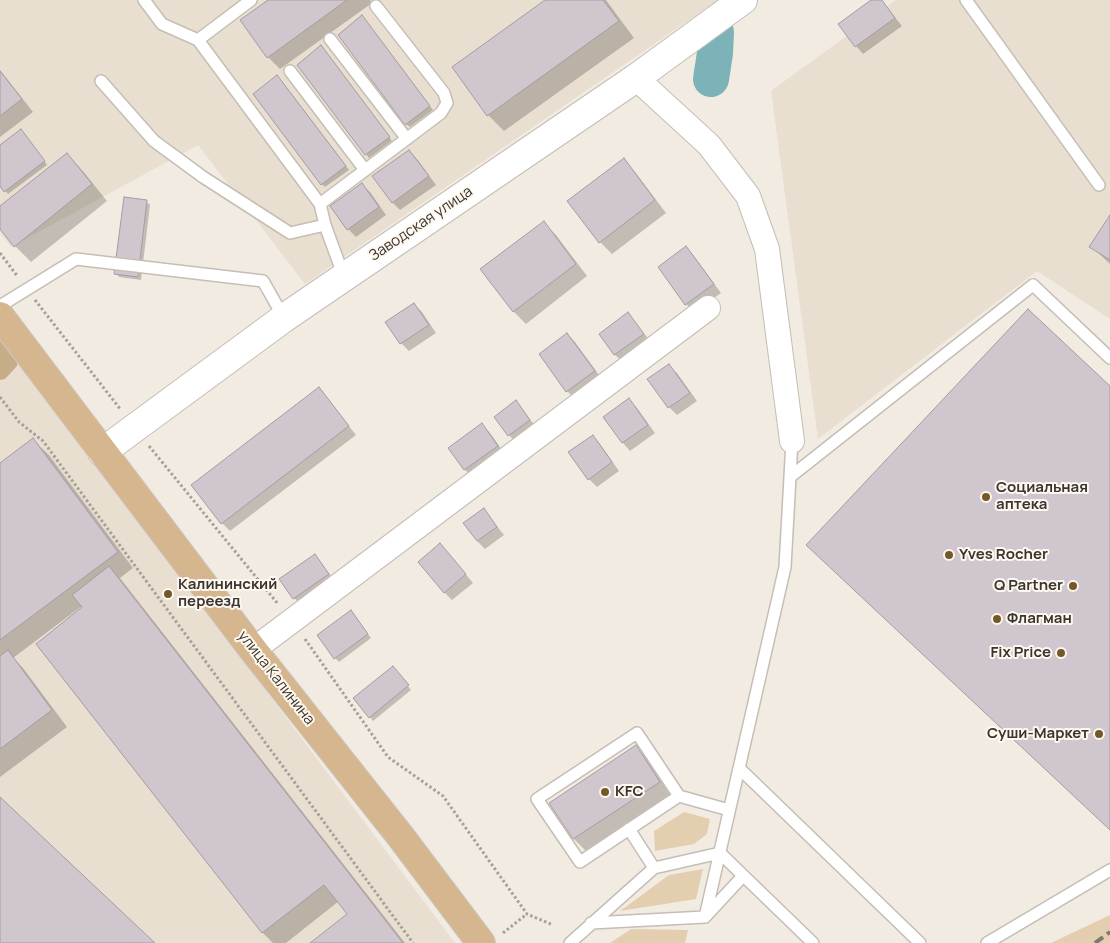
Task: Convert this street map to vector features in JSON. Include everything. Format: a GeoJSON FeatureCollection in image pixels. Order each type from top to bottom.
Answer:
{"type":"FeatureCollection","features":[{"type":"Feature","properties":{"kind":"main road","name":"улица Калинина"},"geometry":{"type":"LineString","coordinates":[[0,316],[253,650],[401,837],[492,938]]}},
{"type":"Feature","properties":{"kind":"street","name":"Заводская улица"},"geometry":{"type":"LineString","coordinates":[[102,452],[284,318],[636,78],[743,0]]}},
{"type":"Feature","properties":{"kind":"street"},"geometry":{"type":"LineString","coordinates":[[636,78],[709,145],[748,196],[766,249],[792,441]]}},
{"type":"Feature","properties":{"kind":"street"},"geometry":{"type":"LineString","coordinates":[[253,650],[708,308]]}},
{"type":"Feature","properties":{"kind":"lane"},"geometry":{"type":"LineString","coordinates":[[144,0],[162,24],[198,40],[320,204],[325,225],[344,277]]}},
{"type":"Feature","properties":{"kind":"lane"},"geometry":{"type":"LineString","coordinates":[[198,40],[251,0]]}},
{"type":"Feature","properties":{"kind":"lane"},"geometry":{"type":"LineString","coordinates":[[966,0],[1099,185]]}},
{"type":"Feature","properties":{"kind":"lane"},"geometry":{"type":"LineString","coordinates":[[320,204],[441,113],[447,103],[444,93],[376,6]]}},
{"type":"Feature","properties":{"kind":"lane"},"geometry":{"type":"LineString","coordinates":[[330,40],[407,139]]}},
{"type":"Feature","properties":{"kind":"lane"},"geometry":{"type":"LineString","coordinates":[[290,71],[365,170]]}},
{"type":"Feature","properties":{"kind":"lane"},"geometry":{"type":"LineString","coordinates":[[101,81],[154,141],[203,177],[290,233],[325,225]]}},
{"type":"Feature","properties":{"kind":"lane"},"geometry":{"type":"LineString","coordinates":[[0,306],[76,259],[264,281],[284,318]]}},
{"type":"Feature","properties":{"kind":"lane"},"geometry":{"type":"LineString","coordinates":[[790,477],[1033,284],[1110,358]]}},
{"type":"Feature","properties":{"kind":"lane"},"geometry":{"type":"LineString","coordinates":[[705,917],[786,567],[792,441]]}},
{"type":"Feature","properties":{"kind":"lane"},"geometry":{"type":"LineString","coordinates":[[679,796],[580,862],[537,799],[637,733],[679,796],[730,810]]}},
{"type":"Feature","properties":{"kind":"lane"},"geometry":{"type":"LineString","coordinates":[[739,768],[920,943]]}},
{"type":"Feature","properties":{"kind":"lane"},"geometry":{"type":"LineString","coordinates":[[629,828],[654,868]]}},
{"type":"Feature","properties":{"kind":"lane"},"geometry":{"type":"LineString","coordinates":[[570,943],[654,868],[720,853]]}},
{"type":"Feature","properties":{"kind":"lane"},"geometry":{"type":"LineString","coordinates":[[720,853],[813,943]]}},
{"type":"Feature","properties":{"kind":"lane"},"geometry":{"type":"LineString","coordinates":[[987,943],[1110,870]]}},
{"type":"Feature","properties":{"kind":"lane"},"geometry":{"type":"LineString","coordinates":[[591,923],[705,917],[743,876]]}},
{"type":"Feature","properties":{"kind":"path"},"geometry":{"type":"LineString","coordinates":[[0,253],[135,428],[292,621],[388,757],[443,796],[527,914],[552,925]]}},
{"type":"Feature","properties":{"kind":"path"},"geometry":{"type":"LineString","coordinates":[[0,397],[19,422],[43,441],[413,943]]}},
{"type":"Feature","properties":{"kind":"path"},"geometry":{"type":"LineString","coordinates":[[492,938],[527,914]]}},
{"type":"Feature","properties":{"kind":"shaded area"},"geometry":{"type":"Polygon","coordinates":[[[0,0],[718,0],[305,284],[198,145],[11,247],[0,233],[0,0]]]}},
{"type":"Feature","properties":{"kind":"shaded area"},"geometry":{"type":"Polygon","coordinates":[[[896,0],[1110,0],[1110,319],[1037,271],[818,439],[771,91],[896,0]]]}},
{"type":"Feature","properties":{"kind":"shaded area"},"geometry":{"type":"Polygon","coordinates":[[[0,322],[25,369],[455,943],[0,943],[0,322]]]}},
{"type":"Feature","properties":{"kind":"shaded area"},"geometry":{"type":"Polygon","coordinates":[[[0,326],[18,349],[17,366],[5,379],[0,380],[0,326]]]}},
{"type":"Feature","properties":{"kind":"shaded area"},"geometry":{"type":"Polygon","coordinates":[[[684,812],[710,819],[707,834],[694,844],[655,851],[654,831],[684,812]]]}},
{"type":"Feature","properties":{"kind":"shaded area"},"geometry":{"type":"Polygon","coordinates":[[[703,869],[696,899],[620,911],[669,875],[703,869]]]}},
{"type":"Feature","properties":{"kind":"shaded area"},"geometry":{"type":"Polygon","coordinates":[[[1110,915],[1110,943],[1051,943],[1110,915]]]}},
{"type":"Feature","properties":{"kind":"shaded area"},"geometry":{"type":"Polygon","coordinates":[[[631,929],[688,930],[685,943],[610,943],[631,929]]]}},
{"type":"Feature","properties":{"kind":"building"},"geometry":{"type":"Polygon","coordinates":[[[268,0],[347,0],[267,58],[240,20],[268,0]]]}},
{"type":"Feature","properties":{"kind":"building"},"geometry":{"type":"Polygon","coordinates":[[[545,0],[603,0],[619,21],[487,116],[452,67],[545,0]]]}},
{"type":"Feature","properties":{"kind":"building"},"geometry":{"type":"Polygon","coordinates":[[[871,0],[882,0],[895,18],[855,47],[838,24],[871,0]]]}},
{"type":"Feature","properties":{"kind":"building"},"geometry":{"type":"Polygon","coordinates":[[[362,15],[430,106],[405,125],[338,35],[362,15]]]}},
{"type":"Feature","properties":{"kind":"building"},"geometry":{"type":"Polygon","coordinates":[[[321,45],[390,137],[365,155],[297,65],[321,45]]]}},
{"type":"Feature","properties":{"kind":"building"},"geometry":{"type":"Polygon","coordinates":[[[0,71],[22,99],[0,116],[0,71]]]}},
{"type":"Feature","properties":{"kind":"building"},"geometry":{"type":"Polygon","coordinates":[[[277,75],[346,166],[321,185],[253,94],[277,75]]]}},
{"type":"Feature","properties":{"kind":"building"},"geometry":{"type":"Polygon","coordinates":[[[21,129],[45,161],[4,192],[0,186],[0,145],[21,129]]]}},
{"type":"Feature","properties":{"kind":"building"},"geometry":{"type":"Polygon","coordinates":[[[409,150],[429,176],[392,203],[372,176],[409,150]]]}},
{"type":"Feature","properties":{"kind":"building"},"geometry":{"type":"Polygon","coordinates":[[[67,153],[92,184],[14,247],[0,229],[0,206],[67,153]]]}},
{"type":"Feature","properties":{"kind":"building"},"geometry":{"type":"Polygon","coordinates":[[[624,158],[655,200],[599,243],[567,201],[624,158]]]}},
{"type":"Feature","properties":{"kind":"building"},"geometry":{"type":"Polygon","coordinates":[[[362,183],[379,207],[347,230],[330,206],[362,183]]]}},
{"type":"Feature","properties":{"kind":"building"},"geometry":{"type":"Polygon","coordinates":[[[124,197],[147,200],[138,277],[114,274],[124,197]]]}},
{"type":"Feature","properties":{"kind":"building"},"geometry":{"type":"Polygon","coordinates":[[[1110,215],[1110,260],[1089,247],[1110,215]]]}},
{"type":"Feature","properties":{"kind":"building"},"geometry":{"type":"Polygon","coordinates":[[[544,221],[576,264],[513,312],[480,269],[544,221]]]}},
{"type":"Feature","properties":{"kind":"building"},"geometry":{"type":"Polygon","coordinates":[[[686,246],[714,284],[685,305],[658,267],[686,246]]]}},
{"type":"Feature","properties":{"kind":"building"},"geometry":{"type":"Polygon","coordinates":[[[414,303],[429,325],[400,344],[385,322],[414,303]]]}},
{"type":"Feature","properties":{"kind":"building","name":"Флагман"},"geometry":{"type":"Polygon","coordinates":[[[1028,309],[1110,386],[1110,830],[806,545],[1028,309]]]}},
{"type":"Feature","properties":{"kind":"building"},"geometry":{"type":"Polygon","coordinates":[[[628,312],[644,334],[614,355],[599,334],[628,312]]]}},
{"type":"Feature","properties":{"kind":"building"},"geometry":{"type":"Polygon","coordinates":[[[567,333],[595,371],[566,392],[539,354],[567,333]]]}},
{"type":"Feature","properties":{"kind":"building"},"geometry":{"type":"Polygon","coordinates":[[[669,364],[690,393],[668,408],[647,379],[669,364]]]}},
{"type":"Feature","properties":{"kind":"building"},"geometry":{"type":"Polygon","coordinates":[[[319,387],[349,426],[221,524],[191,485],[319,387]]]}},
{"type":"Feature","properties":{"kind":"building"},"geometry":{"type":"Polygon","coordinates":[[[629,398],[648,425],[622,443],[603,417],[629,398]]]}},
{"type":"Feature","properties":{"kind":"building"},"geometry":{"type":"Polygon","coordinates":[[[516,400],[530,420],[508,436],[494,417],[516,400]]]}},
{"type":"Feature","properties":{"kind":"building"},"geometry":{"type":"Polygon","coordinates":[[[482,423],[498,446],[464,470],[448,448],[482,423]]]}},
{"type":"Feature","properties":{"kind":"building"},"geometry":{"type":"Polygon","coordinates":[[[593,435],[612,462],[588,480],[568,452],[593,435]]]}},
{"type":"Feature","properties":{"kind":"building"},"geometry":{"type":"Polygon","coordinates":[[[33,438],[118,552],[0,640],[0,463],[33,438]]]}},
{"type":"Feature","properties":{"kind":"building"},"geometry":{"type":"Polygon","coordinates":[[[484,508],[497,527],[477,541],[463,523],[484,508]]]}},
{"type":"Feature","properties":{"kind":"building"},"geometry":{"type":"Polygon","coordinates":[[[440,543],[466,574],[444,593],[418,562],[440,543]]]}},
{"type":"Feature","properties":{"kind":"building"},"geometry":{"type":"Polygon","coordinates":[[[315,554],[329,574],[293,599],[279,579],[315,554]]]}},
{"type":"Feature","properties":{"kind":"building"},"geometry":{"type":"Polygon","coordinates":[[[109,566],[403,943],[310,943],[347,914],[324,885],[262,933],[36,644],[82,607],[72,595],[109,566]]]}},
{"type":"Feature","properties":{"kind":"building"},"geometry":{"type":"Polygon","coordinates":[[[351,610],[368,634],[334,659],[317,635],[351,610]]]}},
{"type":"Feature","properties":{"kind":"building"},"geometry":{"type":"Polygon","coordinates":[[[8,650],[52,710],[0,749],[0,656],[8,650]]]}},
{"type":"Feature","properties":{"kind":"building"},"geometry":{"type":"Polygon","coordinates":[[[393,666],[409,685],[369,718],[353,698],[393,666]]]}},
{"type":"Feature","properties":{"kind":"building","name":"KFC"},"geometry":{"type":"Polygon","coordinates":[[[636,745],[660,782],[573,839],[549,803],[636,745]]]}},
{"type":"Feature","properties":{"kind":"building"},"geometry":{"type":"Polygon","coordinates":[[[0,797],[155,943],[0,943],[0,797]]]}},
{"type":"Feature","properties":{"kind":"waterway"},"geometry":{"type":"LineString","coordinates":[[711,79],[716,32]]}},
{"type":"Feature","properties":{"kind":"railway"},"geometry":{"type":"LineString","coordinates":[[1095,943],[1110,932]]}},
{"type":"Feature","properties":{"kind":"place","name":"Социальная аптека"},"geometry":{"type":"Point","coordinates":[986,497]}},
{"type":"Feature","properties":{"kind":"place","name":"Yves Rocher"},"geometry":{"type":"Point","coordinates":[949,555]}},
{"type":"Feature","properties":{"kind":"place","name":"Q Partner"},"geometry":{"type":"Point","coordinates":[1073,586]}},
{"type":"Feature","properties":{"kind":"place","name":"Калининский переезд"},"geometry":{"type":"Point","coordinates":[168,594]}},
{"type":"Feature","properties":{"kind":"place","name":"Флагман"},"geometry":{"type":"Point","coordinates":[997,619]}},
{"type":"Feature","properties":{"kind":"place","name":"Fix Price"},"geometry":{"type":"Point","coordinates":[1061,653]}},
{"type":"Feature","properties":{"kind":"place","name":"Суши-Маркет"},"geometry":{"type":"Point","coordinates":[1099,734]}},
{"type":"Feature","properties":{"kind":"place","name":"KFC"},"geometry":{"type":"Point","coordinates":[605,792]}}]}
